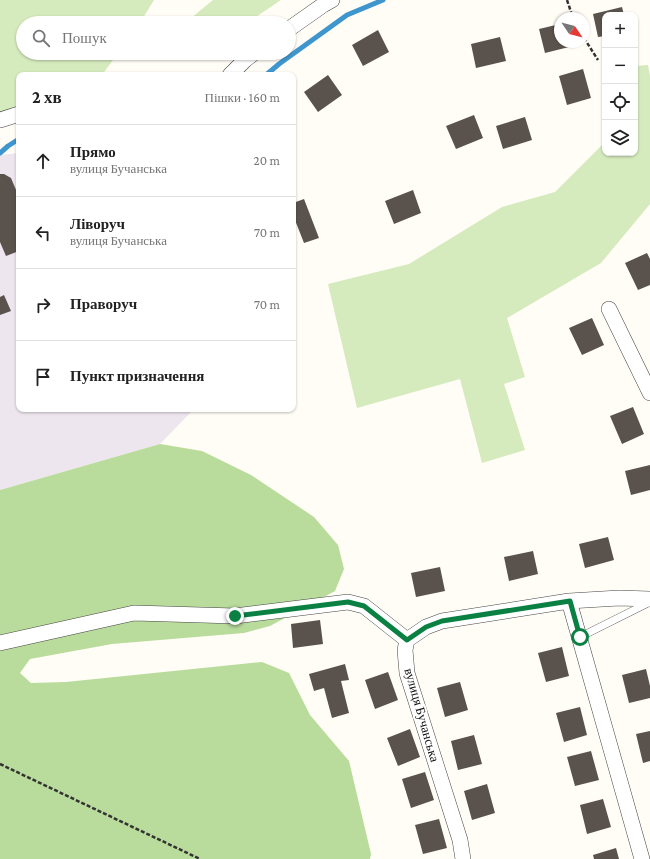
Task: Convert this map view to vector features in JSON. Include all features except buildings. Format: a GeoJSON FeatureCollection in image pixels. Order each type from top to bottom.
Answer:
{"type":"FeatureCollection","features":[{"type":"Feature","properties":{"kind":"street"},"geometry":{"type":"LineString","coordinates":[[296,24],[332,0]]}},
{"type":"Feature","properties":{"kind":"street"},"geometry":{"type":"LineString","coordinates":[[233,72],[245,60]]}},
{"type":"Feature","properties":{"kind":"street"},"geometry":{"type":"LineString","coordinates":[[0,120],[16,115]]}},
{"type":"Feature","properties":{"kind":"street"},"geometry":{"type":"LineString","coordinates":[[610,309],[650,393]]}},
{"type":"Feature","properties":{"kind":"street"},"geometry":{"type":"LineString","coordinates":[[0,643],[134,613],[235,616],[348,602],[364,606],[407,640],[426,627],[442,621],[570,601],[619,598],[650,600]]}},
{"type":"Feature","properties":{"kind":"street"},"geometry":{"type":"LineString","coordinates":[[570,601],[642,859]]}},
{"type":"Feature","properties":{"kind":"street","name":"вулиця Бучанська"},"geometry":{"type":"LineString","coordinates":[[407,640],[407,673],[460,840],[463,859]]}},
{"type":"Feature","properties":{"kind":"lane"},"geometry":{"type":"LineString","coordinates":[[580,637],[650,600]]}},
{"type":"Feature","properties":{"kind":"path"},"geometry":{"type":"LineString","coordinates":[[567,0],[571,12]]}},
{"type":"Feature","properties":{"kind":"path"},"geometry":{"type":"LineString","coordinates":[[590,47],[598,60]]}},
{"type":"Feature","properties":{"kind":"path"},"geometry":{"type":"LineString","coordinates":[[0,764],[200,859]]}},
{"type":"Feature","properties":{"kind":"shaded area"},"geometry":{"type":"Polygon","coordinates":[[[16,153],[16,412],[191,412],[160,444],[0,490],[0,155],[16,153]]]}},
{"type":"Feature","properties":{"kind":"green space"},"geometry":{"type":"Polygon","coordinates":[[[0,0],[154,0],[144,16],[16,16],[16,60],[113,60],[104,72],[16,72],[16,115],[0,120],[0,0]]]}},
{"type":"Feature","properties":{"kind":"green space"},"geometry":{"type":"Polygon","coordinates":[[[213,0],[281,0],[257,16],[194,16],[213,0]]]}},
{"type":"Feature","properties":{"kind":"green space"},"geometry":{"type":"Polygon","coordinates":[[[648,65],[650,76],[650,204],[601,263],[507,318],[525,377],[504,384],[525,450],[482,463],[460,379],[357,408],[328,284],[409,264],[502,207],[555,192],[602,145],[602,156],[638,156],[638,66],[648,65]]]}},
{"type":"Feature","properties":{"kind":"green space"},"geometry":{"type":"Polygon","coordinates":[[[160,444],[202,451],[251,475],[314,517],[338,545],[344,569],[335,591],[270,626],[244,633],[112,644],[30,659],[20,673],[31,683],[66,682],[262,662],[289,673],[310,715],[349,761],[371,854],[370,859],[0,859],[0,490],[160,444]]]}},
{"type":"Feature","properties":{"kind":"waterway"},"geometry":{"type":"LineString","coordinates":[[296,52],[347,15],[383,0]]}},
{"type":"Feature","properties":{"kind":"waterway"},"geometry":{"type":"LineString","coordinates":[[270,72],[285,60]]}},
{"type":"Feature","properties":{"kind":"waterway"},"geometry":{"type":"LineString","coordinates":[[0,153],[16,141]]}},
{"type":"Feature","properties":{"kind":"route"},"geometry":{"type":"LineString","coordinates":[[235,616],[348,602],[364,606],[407,640],[426,627],[442,621],[570,601],[580,637]]}}]}
